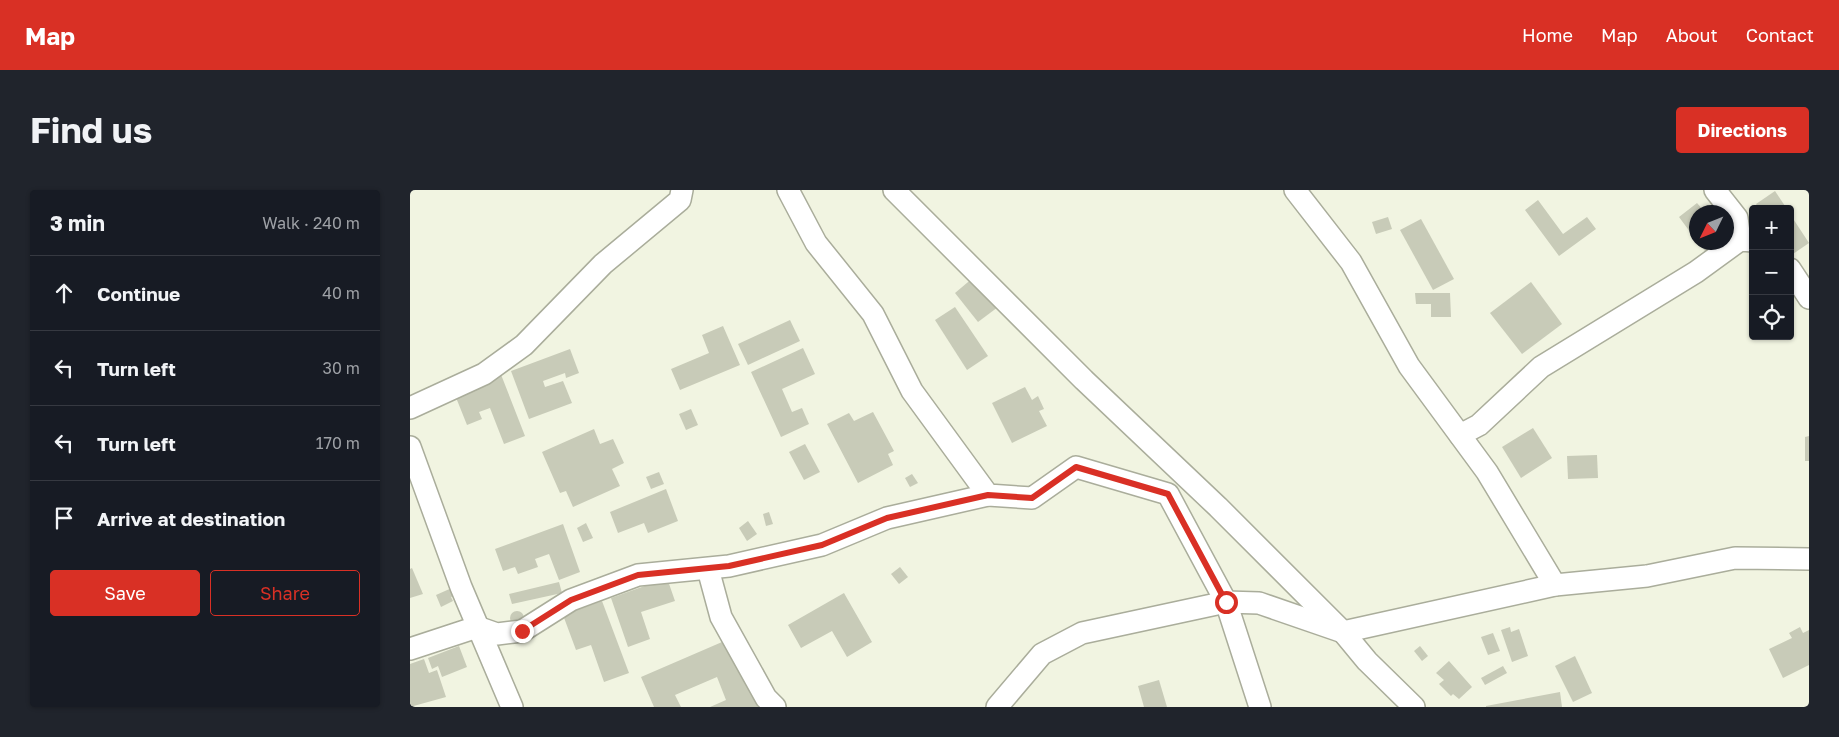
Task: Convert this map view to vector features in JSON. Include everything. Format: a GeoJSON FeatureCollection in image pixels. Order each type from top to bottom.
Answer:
{"type":"FeatureCollection","features":[{"type":"Feature","properties":{"kind":"street"},"geometry":{"type":"LineString","coordinates":[[410,408],[484,374],[524,345],[603,264],[680,200],[682,190]]}},
{"type":"Feature","properties":{"kind":"street"},"geometry":{"type":"LineString","coordinates":[[788,190],[816,243],[873,314],[912,391],[988,495]]}},
{"type":"Feature","properties":{"kind":"street"},"geometry":{"type":"LineString","coordinates":[[894,190],[1084,380],[1218,507],[1343,632],[1367,661],[1414,707]]}},
{"type":"Feature","properties":{"kind":"street"},"geometry":{"type":"LineString","coordinates":[[1295,190],[1351,262],[1409,366],[1487,472],[1555,585]]}},
{"type":"Feature","properties":{"kind":"street"},"geometry":{"type":"LineString","coordinates":[[1460,435],[1479,425],[1541,367],[1747,240],[1737,218],[1715,190]]}},
{"type":"Feature","properties":{"kind":"street"},"geometry":{"type":"LineString","coordinates":[[1794,274],[1809,298]]}},
{"type":"Feature","properties":{"kind":"street"},"geometry":{"type":"LineString","coordinates":[[410,447],[414,472],[477,627],[512,707]]}},
{"type":"Feature","properties":{"kind":"street"},"geometry":{"type":"LineString","coordinates":[[410,650],[477,627],[497,634],[522,631],[571,600],[638,575],[708,569],[822,545],[887,518],[988,495],[1032,498],[1076,467],[1168,494],[1226,602],[1260,707]]}},
{"type":"Feature","properties":{"kind":"street"},"geometry":{"type":"LineString","coordinates":[[997,707],[1042,654],[1082,632],[1226,602],[1259,603],[1343,632],[1555,585],[1647,576],[1735,558],[1809,559]]}},
{"type":"Feature","properties":{"kind":"street"},"geometry":{"type":"LineString","coordinates":[[708,569],[721,617],[766,698],[775,707]]}},
{"type":"Feature","properties":{"kind":"building"},"geometry":{"type":"Polygon","coordinates":[[[1775,191],[1784,205],[1757,205],[1775,191]]]}},
{"type":"Feature","properties":{"kind":"building"},"geometry":{"type":"Polygon","coordinates":[[[1538,200],[1563,234],[1587,217],[1596,229],[1559,256],[1525,210],[1538,200]]]}},
{"type":"Feature","properties":{"kind":"building"},"geometry":{"type":"Polygon","coordinates":[[[1689,209],[1689,231],[1679,217],[1689,209]]]}},
{"type":"Feature","properties":{"kind":"building"},"geometry":{"type":"Polygon","coordinates":[[[1388,217],[1392,229],[1376,234],[1372,222],[1388,217]]]}},
{"type":"Feature","properties":{"kind":"building"},"geometry":{"type":"Polygon","coordinates":[[[1421,219],[1454,279],[1433,290],[1400,230],[1421,219]]]}},
{"type":"Feature","properties":{"kind":"building"},"geometry":{"type":"Polygon","coordinates":[[[1794,220],[1809,243],[1794,253],[1794,220]]]}},
{"type":"Feature","properties":{"kind":"building"},"geometry":{"type":"Polygon","coordinates":[[[974,277],[998,307],[978,322],[955,293],[974,277]]]}},
{"type":"Feature","properties":{"kind":"building"},"geometry":{"type":"Polygon","coordinates":[[[1531,282],[1562,324],[1522,354],[1490,313],[1531,282]]]}},
{"type":"Feature","properties":{"kind":"building"},"geometry":{"type":"Polygon","coordinates":[[[1415,293],[1450,293],[1451,317],[1431,317],[1431,304],[1416,304],[1415,293]]]}},
{"type":"Feature","properties":{"kind":"building"},"geometry":{"type":"Polygon","coordinates":[[[955,307],[988,356],[967,370],[935,320],[955,307]]]}},
{"type":"Feature","properties":{"kind":"building"},"geometry":{"type":"Polygon","coordinates":[[[790,320],[800,341],[748,365],[738,344],[790,320]]]}},
{"type":"Feature","properties":{"kind":"building"},"geometry":{"type":"Polygon","coordinates":[[[723,326],[740,365],[680,390],[671,369],[709,353],[702,335],[723,326]]]}},
{"type":"Feature","properties":{"kind":"building"},"geometry":{"type":"Polygon","coordinates":[[[803,348],[815,374],[782,389],[792,412],[802,408],[809,424],[781,437],[751,372],[803,348]]]}},
{"type":"Feature","properties":{"kind":"building"},"geometry":{"type":"Polygon","coordinates":[[[570,349],[579,373],[566,378],[565,373],[543,381],[545,387],[563,381],[572,403],[529,419],[511,371],[570,349]]]}},
{"type":"Feature","properties":{"kind":"building"},"geometry":{"type":"Polygon","coordinates":[[[500,372],[525,436],[504,444],[490,408],[479,412],[482,419],[467,425],[453,390],[500,372]]]}},
{"type":"Feature","properties":{"kind":"building"},"geometry":{"type":"Polygon","coordinates":[[[1025,387],[1032,400],[1038,396],[1044,409],[1039,411],[1047,426],[1012,443],[992,403],[1025,387]]]}},
{"type":"Feature","properties":{"kind":"building"},"geometry":{"type":"Polygon","coordinates":[[[691,409],[698,425],[686,430],[679,414],[691,409]]]}},
{"type":"Feature","properties":{"kind":"building"},"geometry":{"type":"Polygon","coordinates":[[[873,412],[894,451],[888,454],[893,465],[858,483],[827,424],[849,413],[854,421],[873,412]]]}},
{"type":"Feature","properties":{"kind":"building"},"geometry":{"type":"Polygon","coordinates":[[[1533,428],[1552,458],[1521,478],[1502,447],[1533,428]]]}},
{"type":"Feature","properties":{"kind":"building"},"geometry":{"type":"Polygon","coordinates":[[[594,429],[600,444],[613,439],[624,463],[612,469],[620,486],[573,507],[566,491],[560,493],[542,452],[594,429]]]}},
{"type":"Feature","properties":{"kind":"building"},"geometry":{"type":"Polygon","coordinates":[[[1809,436],[1809,461],[1805,461],[1805,437],[1809,436]]]}},
{"type":"Feature","properties":{"kind":"building"},"geometry":{"type":"Polygon","coordinates":[[[805,444],[820,472],[804,480],[789,452],[805,444]]]}},
{"type":"Feature","properties":{"kind":"building"},"geometry":{"type":"Polygon","coordinates":[[[1597,455],[1598,478],[1568,479],[1567,456],[1597,455]]]}},
{"type":"Feature","properties":{"kind":"building"},"geometry":{"type":"Polygon","coordinates":[[[659,472],[664,484],[651,489],[646,477],[659,472]]]}},
{"type":"Feature","properties":{"kind":"building"},"geometry":{"type":"Polygon","coordinates":[[[912,474],[918,483],[910,487],[905,478],[912,474]]]}},
{"type":"Feature","properties":{"kind":"building"},"geometry":{"type":"Polygon","coordinates":[[[666,489],[678,521],[648,533],[644,523],[618,533],[610,512],[666,489]]]}},
{"type":"Feature","properties":{"kind":"building"},"geometry":{"type":"Polygon","coordinates":[[[769,512],[773,524],[766,526],[763,514],[769,512]]]}},
{"type":"Feature","properties":{"kind":"building"},"geometry":{"type":"Polygon","coordinates":[[[748,521],[757,534],[747,541],[739,528],[748,521]]]}},
{"type":"Feature","properties":{"kind":"building"},"geometry":{"type":"Polygon","coordinates":[[[586,523],[593,538],[583,542],[577,528],[586,523]]]}},
{"type":"Feature","properties":{"kind":"building"},"geometry":{"type":"Polygon","coordinates":[[[563,524],[580,572],[559,580],[549,554],[535,559],[538,567],[518,574],[515,567],[503,571],[495,549],[563,524]]]}},
{"type":"Feature","properties":{"kind":"building"},"geometry":{"type":"Polygon","coordinates":[[[900,567],[908,577],[899,584],[891,574],[900,567]]]}},
{"type":"Feature","properties":{"kind":"building"},"geometry":{"type":"Polygon","coordinates":[[[412,568],[423,594],[410,598],[410,569],[412,568]]]}},
{"type":"Feature","properties":{"kind":"building"},"geometry":{"type":"Polygon","coordinates":[[[667,578],[675,601],[641,612],[650,639],[628,647],[611,598],[667,578]]]}},
{"type":"Feature","properties":{"kind":"building"},"geometry":{"type":"Polygon","coordinates":[[[559,582],[562,593],[512,604],[509,594],[559,582]]]}},
{"type":"Feature","properties":{"kind":"building"},"geometry":{"type":"Polygon","coordinates":[[[454,587],[457,595],[451,597],[453,601],[441,607],[436,595],[454,587]]]}},
{"type":"Feature","properties":{"kind":"building"},"geometry":{"type":"Polygon","coordinates":[[[844,593],[872,642],[847,657],[832,631],[801,648],[788,625],[844,593]]]}},
{"type":"Feature","properties":{"kind":"building"},"geometry":{"type":"Polygon","coordinates":[[[602,601],[629,673],[604,682],[591,645],[576,650],[563,615],[602,601]]]}},
{"type":"Feature","properties":{"kind":"building"},"geometry":{"type":"Polygon","coordinates":[[[517,611],[522,613],[524,618],[522,623],[517,625],[512,623],[510,618],[512,613],[517,611]]]}},
{"type":"Feature","properties":{"kind":"building"},"geometry":{"type":"Polygon","coordinates":[[[1510,627],[1511,632],[1519,629],[1528,656],[1512,662],[1501,630],[1510,627]]]}},
{"type":"Feature","properties":{"kind":"building"},"geometry":{"type":"Polygon","coordinates":[[[1800,627],[1803,633],[1809,630],[1809,665],[1783,678],[1769,649],[1792,638],[1789,633],[1800,627]]]}},
{"type":"Feature","properties":{"kind":"building"},"geometry":{"type":"Polygon","coordinates":[[[1493,633],[1500,651],[1488,655],[1481,637],[1493,633]]]}},
{"type":"Feature","properties":{"kind":"building"},"geometry":{"type":"Polygon","coordinates":[[[729,639],[758,707],[710,707],[726,700],[717,677],[675,695],[681,707],[654,707],[641,677],[729,639]]]}},
{"type":"Feature","properties":{"kind":"building"},"geometry":{"type":"Polygon","coordinates":[[[459,646],[467,667],[442,677],[438,666],[432,669],[428,658],[459,646]]]}},
{"type":"Feature","properties":{"kind":"building"},"geometry":{"type":"Polygon","coordinates":[[[1420,646],[1428,656],[1422,661],[1414,651],[1420,646]]]}},
{"type":"Feature","properties":{"kind":"building"},"geometry":{"type":"Polygon","coordinates":[[[1575,656],[1592,693],[1573,702],[1555,666],[1575,656]]]}},
{"type":"Feature","properties":{"kind":"building"},"geometry":{"type":"Polygon","coordinates":[[[424,659],[429,673],[437,670],[446,697],[410,707],[410,664],[424,659]]]}},
{"type":"Feature","properties":{"kind":"building"},"geometry":{"type":"Polygon","coordinates":[[[1449,661],[1472,687],[1459,699],[1453,694],[1451,696],[1439,684],[1444,680],[1436,673],[1449,661]]]}},
{"type":"Feature","properties":{"kind":"building"},"geometry":{"type":"Polygon","coordinates":[[[1503,666],[1507,673],[1485,685],[1481,678],[1503,666]]]}},
{"type":"Feature","properties":{"kind":"building"},"geometry":{"type":"Polygon","coordinates":[[[1159,680],[1167,707],[1144,707],[1138,686],[1159,680]]]}},
{"type":"Feature","properties":{"kind":"building"},"geometry":{"type":"Polygon","coordinates":[[[1560,692],[1562,707],[1486,707],[1486,706],[1560,692]]]}},
{"type":"Feature","properties":{"kind":"route"},"geometry":{"type":"LineString","coordinates":[[522,631],[571,600],[638,575],[729,566],[822,545],[887,518],[988,495],[1032,498],[1076,467],[1168,494],[1226,602]]}}]}
